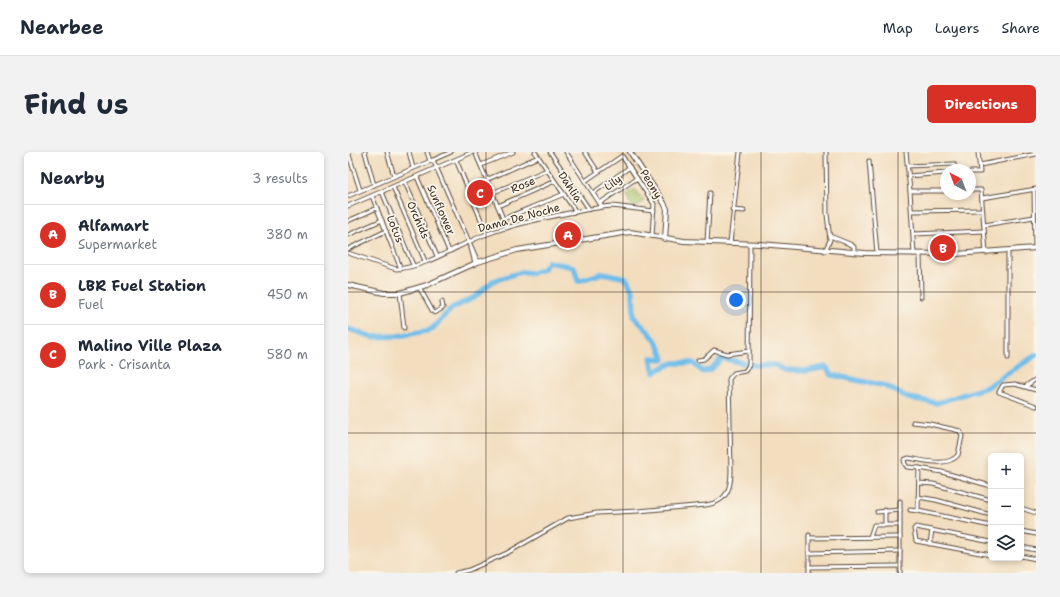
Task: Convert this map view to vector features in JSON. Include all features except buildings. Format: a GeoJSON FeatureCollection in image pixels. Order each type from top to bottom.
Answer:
{"type":"FeatureCollection","features":[{"type":"Feature","properties":{"kind":"street"},"geometry":{"type":"LineString","coordinates":[[348,152],[360,190]]}},
{"type":"Feature","properties":{"kind":"street"},"geometry":{"type":"LineString","coordinates":[[365,152],[374,185]]}},
{"type":"Feature","properties":{"kind":"street"},"geometry":{"type":"LineString","coordinates":[[387,152],[394,176]]}},
{"type":"Feature","properties":{"kind":"street"},"geometry":{"type":"LineString","coordinates":[[409,152],[414,168]]}},
{"type":"Feature","properties":{"kind":"street"},"geometry":{"type":"LineString","coordinates":[[427,152],[437,169],[472,248],[476,261]]}},
{"type":"Feature","properties":{"kind":"street"},"geometry":{"type":"LineString","coordinates":[[348,196],[452,152]]}},
{"type":"Feature","properties":{"kind":"street"},"geometry":{"type":"LineString","coordinates":[[348,206],[474,152],[481,165],[507,228]]}},
{"type":"Feature","properties":{"kind":"street"},"geometry":{"type":"LineString","coordinates":[[481,165],[513,152]]}},
{"type":"Feature","properties":{"kind":"street","name":"Dahlia"},"geometry":{"type":"LineString","coordinates":[[535,152],[576,212]]}},
{"type":"Feature","properties":{"kind":"street"},"geometry":{"type":"LineString","coordinates":[[550,152],[589,209]]}},
{"type":"Feature","properties":{"kind":"street"},"geometry":{"type":"LineString","coordinates":[[566,152],[601,205]]}},
{"type":"Feature","properties":{"kind":"street"},"geometry":{"type":"LineString","coordinates":[[585,152],[598,172],[585,181]]}},
{"type":"Feature","properties":{"kind":"street"},"geometry":{"type":"LineString","coordinates":[[630,152],[664,203],[666,209],[665,239]]}},
{"type":"Feature","properties":{"kind":"street"},"geometry":{"type":"LineString","coordinates":[[730,243],[732,210],[740,152]]}},
{"type":"Feature","properties":{"kind":"street"},"geometry":{"type":"LineString","coordinates":[[826,152],[827,214],[830,240],[833,251]]}},
{"type":"Feature","properties":{"kind":"street"},"geometry":{"type":"LineString","coordinates":[[906,152],[914,234],[914,254]]}},
{"type":"Feature","properties":{"kind":"street"},"geometry":{"type":"LineString","coordinates":[[976,172],[980,172],[978,152]]}},
{"type":"Feature","properties":{"kind":"street"},"geometry":{"type":"LineString","coordinates":[[980,165],[1036,154]]}},
{"type":"Feature","properties":{"kind":"street"},"geometry":{"type":"LineString","coordinates":[[468,188],[538,156]]}},
{"type":"Feature","properties":{"kind":"street","name":"Peony"},"geometry":{"type":"LineString","coordinates":[[598,172],[622,156],[653,202],[654,211],[652,236]]}},
{"type":"Feature","properties":{"kind":"street"},"geometry":{"type":"LineString","coordinates":[[456,160],[487,234]]}},
{"type":"Feature","properties":{"kind":"street"},"geometry":{"type":"LineString","coordinates":[[869,160],[877,253]]}},
{"type":"Feature","properties":{"kind":"street"},"geometry":{"type":"LineString","coordinates":[[907,166],[940,165]]}},
{"type":"Feature","properties":{"kind":"street"},"geometry":{"type":"LineString","coordinates":[[593,193],[630,167]]}},
{"type":"Feature","properties":{"kind":"street"},"geometry":{"type":"LineString","coordinates":[[492,193],[547,170]]}},
{"type":"Feature","properties":{"kind":"street"},"geometry":{"type":"LineString","coordinates":[[908,176],[940,173]]}},
{"type":"Feature","properties":{"kind":"street","name":"Sunflower"},"geometry":{"type":"LineString","coordinates":[[417,177],[449,251]]}},
{"type":"Feature","properties":{"kind":"street","name":"Lily"},"geometry":{"type":"LineString","coordinates":[[601,205],[637,178]]}},
{"type":"Feature","properties":{"kind":"street","name":"Rose"},"geometry":{"type":"LineString","coordinates":[[498,206],[555,181]]}},
{"type":"Feature","properties":{"kind":"street"},"geometry":{"type":"LineString","coordinates":[[405,182],[437,256]]}},
{"type":"Feature","properties":{"kind":"street","name":"Orchids"},"geometry":{"type":"LineString","coordinates":[[393,187],[425,261]]}},
{"type":"Feature","properties":{"kind":"street"},"geometry":{"type":"LineString","coordinates":[[348,285],[384,293],[400,293],[419,287],[476,261],[517,250],[627,233],[665,239],[750,244],[854,253],[986,253],[1036,248],[1035,189],[982,198]]}},
{"type":"Feature","properties":{"kind":"street"},"geometry":{"type":"LineString","coordinates":[[976,190],[981,190],[986,253]]}},
{"type":"Feature","properties":{"kind":"street"},"geometry":{"type":"LineString","coordinates":[[910,192],[940,191]]}},
{"type":"Feature","properties":{"kind":"street"},"geometry":{"type":"LineString","coordinates":[[382,192],[413,265]]}},
{"type":"Feature","properties":{"kind":"street"},"geometry":{"type":"LineString","coordinates":[[708,242],[710,193]]}},
{"type":"Feature","properties":{"kind":"street"},"geometry":{"type":"LineString","coordinates":[[503,219],[564,194]]}},
{"type":"Feature","properties":{"kind":"street","name":"Lotus"},"geometry":{"type":"LineString","coordinates":[[372,196],[401,269]]}},
{"type":"Feature","properties":{"kind":"street"},"geometry":{"type":"LineString","coordinates":[[475,205],[494,197]]}},
{"type":"Feature","properties":{"kind":"street","name":"Dama De Noche"},"geometry":{"type":"LineString","coordinates":[[401,269],[425,261],[487,234],[601,205],[654,211]]}},
{"type":"Feature","properties":{"kind":"street"},"geometry":{"type":"LineString","coordinates":[[348,221],[377,208]]}},
{"type":"Feature","properties":{"kind":"street"},"geometry":{"type":"LineString","coordinates":[[732,210],[744,211]]}},
{"type":"Feature","properties":{"kind":"street"},"geometry":{"type":"LineString","coordinates":[[912,211],[982,210]]}},
{"type":"Feature","properties":{"kind":"street"},"geometry":{"type":"LineString","coordinates":[[984,225],[1035,215]]}},
{"type":"Feature","properties":{"kind":"street"},"geometry":{"type":"LineString","coordinates":[[348,235],[382,220]]}},
{"type":"Feature","properties":{"kind":"street"},"geometry":{"type":"LineString","coordinates":[[348,249],[386,231]]}},
{"type":"Feature","properties":{"kind":"street"},"geometry":{"type":"LineString","coordinates":[[914,234],[984,231]]}},
{"type":"Feature","properties":{"kind":"street"},"geometry":{"type":"LineString","coordinates":[[830,236],[852,245],[854,247],[854,253]]}},
{"type":"Feature","properties":{"kind":"street"},"geometry":{"type":"LineString","coordinates":[[824,251],[830,240]]}},
{"type":"Feature","properties":{"kind":"street"},"geometry":{"type":"LineString","coordinates":[[456,573],[469,570],[508,553],[568,518],[597,513],[638,512],[706,505],[720,501],[728,493],[731,484],[731,407],[729,379],[734,373],[745,371],[749,365],[750,244]]}},
{"type":"Feature","properties":{"kind":"street"},"geometry":{"type":"LineString","coordinates":[[1008,251],[1008,358]]}},
{"type":"Feature","properties":{"kind":"street"},"geometry":{"type":"LineString","coordinates":[[348,253],[396,269],[401,269]]}},
{"type":"Feature","properties":{"kind":"street"},"geometry":{"type":"LineString","coordinates":[[920,254],[921,297]]}},
{"type":"Feature","properties":{"kind":"street"},"geometry":{"type":"LineString","coordinates":[[419,287],[433,312],[443,308],[442,302]]}},
{"type":"Feature","properties":{"kind":"street"},"geometry":{"type":"LineString","coordinates":[[400,293],[404,328]]}},
{"type":"Feature","properties":{"kind":"street"},"geometry":{"type":"LineString","coordinates":[[404,324],[410,323]]}},
{"type":"Feature","properties":{"kind":"street"},"geometry":{"type":"LineString","coordinates":[[698,360],[704,359],[714,350],[727,354],[749,351]]}},
{"type":"Feature","properties":{"kind":"street"},"geometry":{"type":"LineString","coordinates":[[1026,386],[1036,379]]}},
{"type":"Feature","properties":{"kind":"street"},"geometry":{"type":"LineString","coordinates":[[1036,390],[1015,384],[1002,385],[999,392],[1036,406]]}},
{"type":"Feature","properties":{"kind":"street"},"geometry":{"type":"LineString","coordinates":[[913,422],[953,429],[960,431],[962,436],[958,455],[949,460],[940,462],[908,458],[904,460],[904,464],[907,467],[942,472],[988,485]]}},
{"type":"Feature","properties":{"kind":"street"},"geometry":{"type":"LineString","coordinates":[[918,511],[919,468]]}},
{"type":"Feature","properties":{"kind":"street"},"geometry":{"type":"LineString","coordinates":[[918,483],[933,484],[988,499]]}},
{"type":"Feature","properties":{"kind":"street"},"geometry":{"type":"LineString","coordinates":[[918,497],[936,500],[988,514]]}},
{"type":"Feature","properties":{"kind":"street"},"geometry":{"type":"LineString","coordinates":[[900,501],[900,573]]}},
{"type":"Feature","properties":{"kind":"street"},"geometry":{"type":"LineString","coordinates":[[1024,509],[1036,513]]}},
{"type":"Feature","properties":{"kind":"street"},"geometry":{"type":"LineString","coordinates":[[877,512],[885,510],[900,510]]}},
{"type":"Feature","properties":{"kind":"street"},"geometry":{"type":"LineString","coordinates":[[885,510],[885,525]]}},
{"type":"Feature","properties":{"kind":"street"},"geometry":{"type":"LineString","coordinates":[[910,510],[988,525]]}},
{"type":"Feature","properties":{"kind":"street"},"geometry":{"type":"LineString","coordinates":[[870,537],[874,525],[900,525]]}},
{"type":"Feature","properties":{"kind":"street"},"geometry":{"type":"LineString","coordinates":[[988,541],[932,530],[914,528],[915,540],[930,544],[988,554]]}},
{"type":"Feature","properties":{"kind":"street"},"geometry":{"type":"LineString","coordinates":[[930,544],[932,530]]}},
{"type":"Feature","properties":{"kind":"street"},"geometry":{"type":"LineString","coordinates":[[1024,532],[1036,534]]}},
{"type":"Feature","properties":{"kind":"street"},"geometry":{"type":"LineString","coordinates":[[809,573],[809,537],[900,537]]}},
{"type":"Feature","properties":{"kind":"street"},"geometry":{"type":"LineString","coordinates":[[1024,548],[1036,550]]}},
{"type":"Feature","properties":{"kind":"street"},"geometry":{"type":"LineString","coordinates":[[809,553],[900,551]]}},
{"type":"Feature","properties":{"kind":"street"},"geometry":{"type":"LineString","coordinates":[[1024,557],[1036,559]]}},
{"type":"Feature","properties":{"kind":"street"},"geometry":{"type":"LineString","coordinates":[[809,567],[900,566]]}},
{"type":"Feature","properties":{"kind":"green space"},"geometry":{"type":"Polygon","coordinates":[[[485,181],[492,197],[475,203],[468,189],[485,181]]]}},
{"type":"Feature","properties":{"kind":"green space"},"geometry":{"type":"Polygon","coordinates":[[[635,189],[644,201],[635,208],[628,201],[629,199],[626,195],[635,189]]]}},
{"type":"Feature","properties":{"kind":"waterway"},"geometry":{"type":"LineString","coordinates":[[348,329],[373,337],[398,336],[431,330],[452,308],[475,297],[493,281],[521,272],[532,273],[543,269],[548,262],[574,267],[578,281],[603,273],[626,278],[633,292],[634,317],[648,331],[662,352],[664,359],[651,358],[654,372],[673,363],[693,363],[703,372],[711,369],[722,358],[751,365],[775,365],[785,370],[805,371],[826,367],[832,375],[885,386],[908,398],[937,403],[987,387],[1036,355]]}},
{"type":"Feature","properties":{"kind":"place","name":"Malino Ville Plaza"},"geometry":{"type":"Point","coordinates":[480,193]}},
{"type":"Feature","properties":{"kind":"place","name":"Alfamart"},"geometry":{"type":"Point","coordinates":[568,235]}},
{"type":"Feature","properties":{"kind":"place","name":"LBR Fuel Station"},"geometry":{"type":"Point","coordinates":[943,248]}}]}
